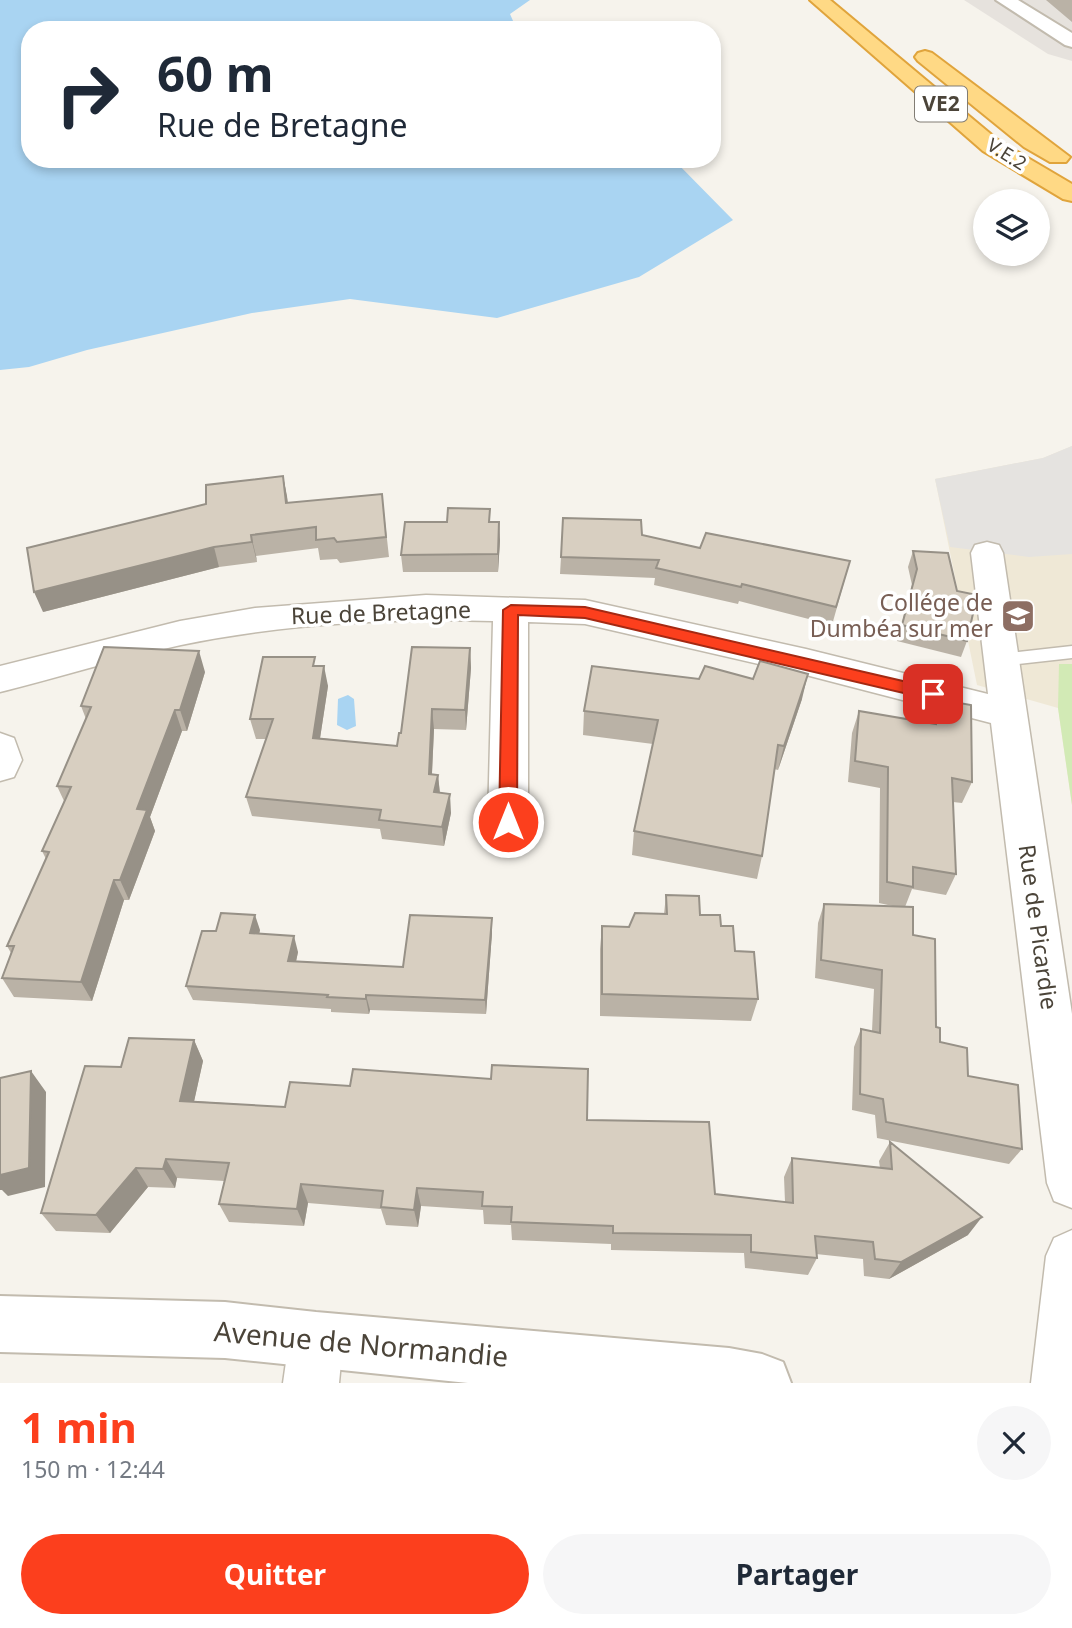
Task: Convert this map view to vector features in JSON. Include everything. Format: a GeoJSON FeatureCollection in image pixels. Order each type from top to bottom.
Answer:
{"type":"FeatureCollection","features":[{"type":"Feature","properties":{"kind":"highway","name":"V.E.2"},"geometry":{"type":"LineString","coordinates":[[819,0],[991,146],[1072,194]]}},
{"type":"Feature","properties":{"kind":"highway","name":"V.E.2"},"geometry":{"type":"LineString","coordinates":[[907,43],[1032,142],[1072,165]]}},
{"type":"Feature","properties":{"kind":"street"},"geometry":{"type":"LineString","coordinates":[[1005,0],[1021,0]]}},
{"type":"Feature","properties":{"kind":"street"},"geometry":{"type":"LineString","coordinates":[[1005,0],[1072,41]]}},
{"type":"Feature","properties":{"kind":"street","name":"Rue de Picardie"},"geometry":{"type":"LineString","coordinates":[[986,553],[999,660],[1010,713],[1072,1183]]}},
{"type":"Feature","properties":{"kind":"street","name":"Rue de Bretagne"},"geometry":{"type":"LineString","coordinates":[[0,679],[180,633],[255,620],[426,607],[585,612],[806,662],[1010,713]]}},
{"type":"Feature","properties":{"kind":"street"},"geometry":{"type":"LineString","coordinates":[[508,822],[511,610]]}},
{"type":"Feature","properties":{"kind":"street"},"geometry":{"type":"LineString","coordinates":[[0,748],[3,760],[0,766]]}},
{"type":"Feature","properties":{"kind":"street"},"geometry":{"type":"LineString","coordinates":[[1059,1383],[1072,1256]]}},
{"type":"Feature","properties":{"kind":"street","name":"Avenue de Normandie"},"geometry":{"type":"LineString","coordinates":[[0,1324],[225,1330],[314,1362],[729,1377],[762,1383]]}},
{"type":"Feature","properties":{"kind":"lane"},"geometry":{"type":"LineString","coordinates":[[999,660],[1072,652]]}},
{"type":"Feature","properties":{"kind":"shaded area"},"geometry":{"type":"Polygon","coordinates":[[[964,0],[1072,0],[1072,61],[1048,54],[964,0]]]}},
{"type":"Feature","properties":{"kind":"shaded area","name":"Collége de Dumbéa sur mer"},"geometry":{"type":"Polygon","coordinates":[[[1072,446],[1072,805],[1058,708],[977,685],[935,479],[1043,458],[1072,446]]]}},
{"type":"Feature","properties":{"kind":"shaded area"},"geometry":{"type":"Polygon","coordinates":[[[1072,446],[1072,554],[1029,557],[950,547],[935,479],[1043,458],[1072,446]]]}},
{"type":"Feature","properties":{"kind":"green space"},"geometry":{"type":"Polygon","coordinates":[[[1059,664],[1072,664],[1072,805],[1058,708],[1059,664]]]}},
{"type":"Feature","properties":{"kind":"water"},"geometry":{"type":"Polygon","coordinates":[[[0,0],[530,0],[510,14],[513,21],[21,21],[21,168],[682,168],[733,220],[639,277],[497,318],[350,299],[252,313],[87,350],[29,367],[0,370],[0,0]]]}},
{"type":"Feature","properties":{"kind":"water"},"geometry":{"type":"Polygon","coordinates":[[[348,695],[354,699],[356,726],[347,730],[337,725],[338,699],[348,695]]]}},
{"type":"Feature","properties":{"kind":"building"},"geometry":{"type":"Polygon","coordinates":[[[283,476],[286,503],[382,494],[386,537],[337,542],[334,538],[316,540],[316,527],[251,535],[252,542],[214,547],[34,592],[27,548],[206,504],[206,485],[283,476]]]}},
{"type":"Feature","properties":{"kind":"building"},"geometry":{"type":"Polygon","coordinates":[[[448,508],[490,509],[489,522],[499,522],[498,554],[401,555],[405,522],[447,522],[448,508]]]}},
{"type":"Feature","properties":{"kind":"building"},"geometry":{"type":"Polygon","coordinates":[[[563,518],[641,520],[642,535],[700,548],[706,533],[850,561],[836,607],[742,584],[741,587],[656,568],[659,560],[561,557],[563,518]]]}},
{"type":"Feature","properties":{"kind":"building"},"geometry":{"type":"Polygon","coordinates":[[[913,551],[948,553],[957,591],[977,595],[967,641],[902,625],[917,569],[913,551]]]}},
{"type":"Feature","properties":{"kind":"building"},"geometry":{"type":"Polygon","coordinates":[[[104,647],[199,651],[180,710],[175,710],[137,809],[147,810],[120,880],[114,880],[81,982],[2,978],[14,946],[7,946],[49,852],[42,851],[71,787],[57,786],[91,707],[81,706],[104,647]]]}},
{"type":"Feature","properties":{"kind":"building"},"geometry":{"type":"Polygon","coordinates":[[[412,647],[470,648],[465,710],[432,709],[429,774],[438,775],[434,792],[450,794],[442,827],[379,820],[381,810],[246,797],[273,719],[250,719],[263,657],[315,657],[313,666],[324,666],[313,738],[397,746],[412,647]]]}},
{"type":"Feature","properties":{"kind":"building"},"geometry":{"type":"Polygon","coordinates":[[[760,661],[808,674],[784,746],[778,745],[762,856],[634,831],[658,720],[584,711],[592,666],[699,679],[705,666],[753,679],[760,661]]]}},
{"type":"Feature","properties":{"kind":"building"},"geometry":{"type":"Polygon","coordinates":[[[937,699],[971,705],[972,782],[952,778],[956,874],[913,867],[913,887],[887,882],[888,767],[855,761],[859,711],[936,724],[937,699]]]}},
{"type":"Feature","properties":{"kind":"building"},"geometry":{"type":"Polygon","coordinates":[[[666,895],[699,896],[700,915],[720,915],[721,926],[733,926],[735,951],[754,952],[758,999],[602,994],[602,926],[629,927],[635,913],[667,914],[666,895]]]}},
{"type":"Feature","properties":{"kind":"building"},"geometry":{"type":"Polygon","coordinates":[[[824,904],[913,907],[913,935],[935,939],[936,1027],[940,1028],[940,1042],[967,1048],[968,1076],[1018,1085],[1022,1149],[886,1122],[883,1099],[860,1094],[861,1029],[880,1033],[882,970],[821,960],[824,904]]]}},
{"type":"Feature","properties":{"kind":"building"},"geometry":{"type":"Polygon","coordinates":[[[221,913],[255,915],[250,933],[294,936],[288,961],[403,967],[410,915],[492,918],[485,1000],[366,995],[366,999],[186,986],[202,931],[216,931],[221,913]]]}},
{"type":"Feature","properties":{"kind":"building"},"geometry":{"type":"Polygon","coordinates":[[[129,1038],[194,1040],[180,1101],[285,1107],[290,1082],[350,1086],[353,1069],[491,1079],[492,1065],[588,1069],[587,1120],[709,1122],[715,1194],[793,1203],[792,1158],[892,1169],[890,1142],[982,1217],[901,1262],[875,1259],[873,1242],[815,1236],[817,1258],[751,1252],[751,1235],[613,1233],[613,1226],[511,1222],[512,1207],[482,1206],[483,1192],[417,1188],[414,1210],[381,1207],[383,1191],[301,1184],[297,1209],[219,1204],[229,1163],[166,1159],[163,1169],[136,1168],[96,1215],[41,1213],[85,1066],[121,1067],[129,1038]]]}},
{"type":"Feature","properties":{"kind":"building"},"geometry":{"type":"Polygon","coordinates":[[[31,1071],[29,1168],[0,1175],[0,1078],[31,1071]]]}},
{"type":"Feature","properties":{"kind":"place","name":"Collége de Dumbéa sur mer"},"geometry":{"type":"Point","coordinates":[1018,616]}},
{"type":"Feature","properties":{"kind":"route"},"geometry":{"type":"LineString","coordinates":[[508,822],[511,610],[585,612],[933,694]]}}]}
